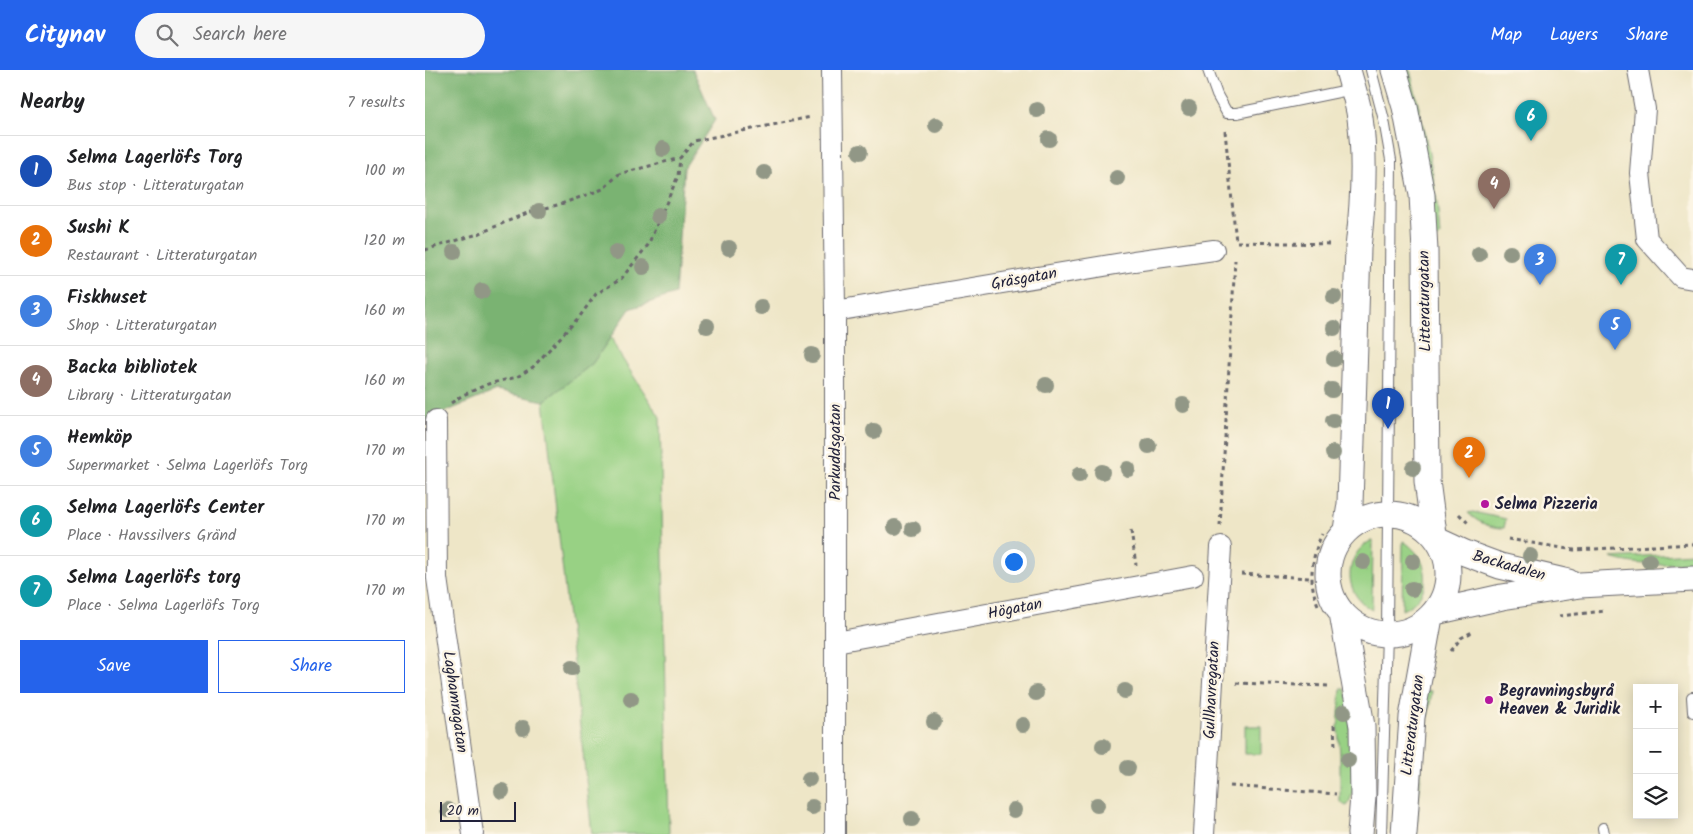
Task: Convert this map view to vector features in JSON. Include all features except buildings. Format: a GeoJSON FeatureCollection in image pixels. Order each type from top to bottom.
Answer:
{"type":"FeatureCollection","features":[{"type":"Feature","properties":{"kind":"street","name":"Parkuddsgatan"},"geometry":{"type":"LineString","coordinates":[[832,70],[835,311],[835,834]]}},
{"type":"Feature","properties":{"kind":"street","name":"Litteraturgatan"},"geometry":{"type":"LineString","coordinates":[[1394,70],[1405,108],[1422,195],[1425,251],[1427,481],[1436,537],[1447,558],[1449,577],[1444,596],[1432,615],[1412,717],[1404,834]]}},
{"type":"Feature","properties":{"kind":"street"},"geometry":{"type":"LineString","coordinates":[[1638,70],[1645,109],[1640,173],[1647,239],[1681,277],[1693,279]]}},
{"type":"Feature","properties":{"kind":"street"},"geometry":{"type":"LineString","coordinates":[[1350,80],[1360,116],[1363,152],[1362,214],[1357,268],[1350,504],[1336,528],[1334,546],[1328,566],[1328,576],[1332,596],[1331,612],[1362,726],[1363,796],[1360,834]]}},
{"type":"Feature","properties":{"kind":"street","name":"Gräsgatan"},"geometry":{"type":"LineString","coordinates":[[835,311],[1134,261],[1214,250]]}},
{"type":"Feature","properties":{"kind":"street","name":"Laghamragatan"},"geometry":{"type":"LineString","coordinates":[[436,420],[437,578],[473,834]]}},
{"type":"Feature","properties":{"kind":"street"},"geometry":{"type":"LineString","coordinates":[[1336,528],[1354,524],[1370,516],[1388,513],[1398,514],[1418,521],[1436,537]]}},
{"type":"Feature","properties":{"kind":"street","name":"Backadalen"},"geometry":{"type":"LineString","coordinates":[[1436,537],[1465,553],[1500,566],[1580,585]]}},
{"type":"Feature","properties":{"kind":"street","name":"Gullhavregatan"},"geometry":{"type":"LineString","coordinates":[[1204,834],[1218,572],[1221,547]]}},
{"type":"Feature","properties":{"kind":"street","name":"Högatan"},"geometry":{"type":"LineString","coordinates":[[836,642],[1193,576]]}},
{"type":"Feature","properties":{"kind":"street","name":"Backadalen"},"geometry":{"type":"LineString","coordinates":[[1432,615],[1502,598],[1580,585],[1693,579]]}},
{"type":"Feature","properties":{"kind":"street"},"geometry":{"type":"LineString","coordinates":[[1331,612],[1358,626],[1377,633],[1387,634],[1410,630],[1421,625],[1432,615]]}},
{"type":"Feature","properties":{"kind":"lane"},"geometry":{"type":"LineString","coordinates":[[1208,70],[1217,95],[1227,113],[1237,113],[1350,80]]}},
{"type":"Feature","properties":{"kind":"lane"},"geometry":{"type":"LineString","coordinates":[[1371,70],[1384,120],[1391,160],[1387,634],[1381,834]]}},
{"type":"Feature","properties":{"kind":"lane"},"geometry":{"type":"LineString","coordinates":[[1693,697],[1693,712]]}},
{"type":"Feature","properties":{"kind":"path"},"geometry":{"type":"LineString","coordinates":[[436,420],[445,407],[463,395],[488,384],[517,378],[533,368],[580,316],[596,294],[621,279],[648,245],[678,176],[680,158],[694,141],[833,113]]}},
{"type":"Feature","properties":{"kind":"path"},"geometry":{"type":"LineString","coordinates":[[1227,113],[1225,133],[1237,242],[1236,250]]}},
{"type":"Feature","properties":{"kind":"path"},"geometry":{"type":"LineString","coordinates":[[425,250],[478,234],[527,213],[561,204],[603,189],[619,174],[680,158]]}},
{"type":"Feature","properties":{"kind":"path"},"geometry":{"type":"LineString","coordinates":[[1237,242],[1340,244]]}},
{"type":"Feature","properties":{"kind":"path"},"geometry":{"type":"LineString","coordinates":[[1221,547],[1219,520],[1235,260]]}},
{"type":"Feature","properties":{"kind":"path"},"geometry":{"type":"LineString","coordinates":[[1331,612],[1313,596],[1311,578],[1319,540],[1336,528]]}},
{"type":"Feature","properties":{"kind":"path"},"geometry":{"type":"LineString","coordinates":[[1131,531],[1136,571]]}},
{"type":"Feature","properties":{"kind":"path"},"geometry":{"type":"LineString","coordinates":[[1508,539],[1574,550],[1693,544]]}},
{"type":"Feature","properties":{"kind":"path"},"geometry":{"type":"LineString","coordinates":[[1218,572],[1311,578]]}},
{"type":"Feature","properties":{"kind":"path"},"geometry":{"type":"LineString","coordinates":[[1553,617],[1610,611]]}},
{"type":"Feature","properties":{"kind":"path"},"geometry":{"type":"LineString","coordinates":[[1332,678],[1332,693]]}},
{"type":"Feature","properties":{"kind":"path"},"geometry":{"type":"LineString","coordinates":[[1333,717],[1335,755]]}},
{"type":"Feature","properties":{"kind":"path"},"geometry":{"type":"LineString","coordinates":[[1208,784],[1336,794],[1336,802]]}},
{"type":"Feature","properties":{"kind":"green space"},"geometry":{"type":"Polygon","coordinates":[[[425,70],[693,70],[715,120],[684,168],[675,294],[630,309],[592,364],[544,401],[496,391],[425,420],[425,70]]]}},
{"type":"Feature","properties":{"kind":"green space"},"geometry":{"type":"Polygon","coordinates":[[[1403,70],[1410,70],[1429,152],[1436,194],[1440,236],[1438,238],[1434,238],[1403,70]]]}},
{"type":"Feature","properties":{"kind":"green space"},"geometry":{"type":"Polygon","coordinates":[[[611,337],[618,352],[660,417],[669,834],[592,834],[544,401],[592,364],[611,337]]]}},
{"type":"Feature","properties":{"kind":"green space"},"geometry":{"type":"Polygon","coordinates":[[[1473,512],[1506,519],[1504,528],[1480,522],[1468,513],[1473,512]]]}},
{"type":"Feature","properties":{"kind":"green space"},"geometry":{"type":"Polygon","coordinates":[[[1373,540],[1372,610],[1359,600],[1355,594],[1350,579],[1350,572],[1357,553],[1373,540]]]}},
{"type":"Feature","properties":{"kind":"green space"},"geometry":{"type":"Polygon","coordinates":[[[1403,541],[1419,557],[1424,567],[1425,577],[1420,596],[1413,604],[1402,610],[1403,541]]]}},
{"type":"Feature","properties":{"kind":"green space"},"geometry":{"type":"Polygon","coordinates":[[[1693,553],[1693,562],[1641,564],[1611,558],[1693,553]]]}},
{"type":"Feature","properties":{"kind":"green space"},"geometry":{"type":"Polygon","coordinates":[[[1341,689],[1345,689],[1349,702],[1354,790],[1346,806],[1340,802],[1338,728],[1341,689]]]}},
{"type":"Feature","properties":{"kind":"green space"},"geometry":{"type":"Polygon","coordinates":[[[1426,690],[1432,691],[1423,748],[1417,834],[1415,834],[1426,690]]]}},
{"type":"Feature","properties":{"kind":"green space"},"geometry":{"type":"Polygon","coordinates":[[[1245,726],[1261,726],[1261,754],[1245,754],[1245,726]]]}},
{"type":"Feature","properties":{"kind":"place","name":"Selma Lagerlöfs Center"},"geometry":{"type":"Point","coordinates":[1531,141]}},
{"type":"Feature","properties":{"kind":"place","name":"Backa bibliotek"},"geometry":{"type":"Point","coordinates":[1494,209]}},
{"type":"Feature","properties":{"kind":"place","name":"Fiskhuset"},"geometry":{"type":"Point","coordinates":[1540,285]}},
{"type":"Feature","properties":{"kind":"place","name":"Selma Lagerlöfs torg"},"geometry":{"type":"Point","coordinates":[1621,285]}},
{"type":"Feature","properties":{"kind":"place","name":"Hemköp"},"geometry":{"type":"Point","coordinates":[1615,350]}},
{"type":"Feature","properties":{"kind":"place","name":"Selma Lagerlöfs Torg"},"geometry":{"type":"Point","coordinates":[1388,429]}},
{"type":"Feature","properties":{"kind":"place","name":"Sushi K"},"geometry":{"type":"Point","coordinates":[1469,478]}},
{"type":"Feature","properties":{"kind":"place","name":"Selma Pizzeria"},"geometry":{"type":"Point","coordinates":[1485,504]}},
{"type":"Feature","properties":{"kind":"place","name":"Begravningsbyrå Heaven & Juridik"},"geometry":{"type":"Point","coordinates":[1489,700]}}]}
